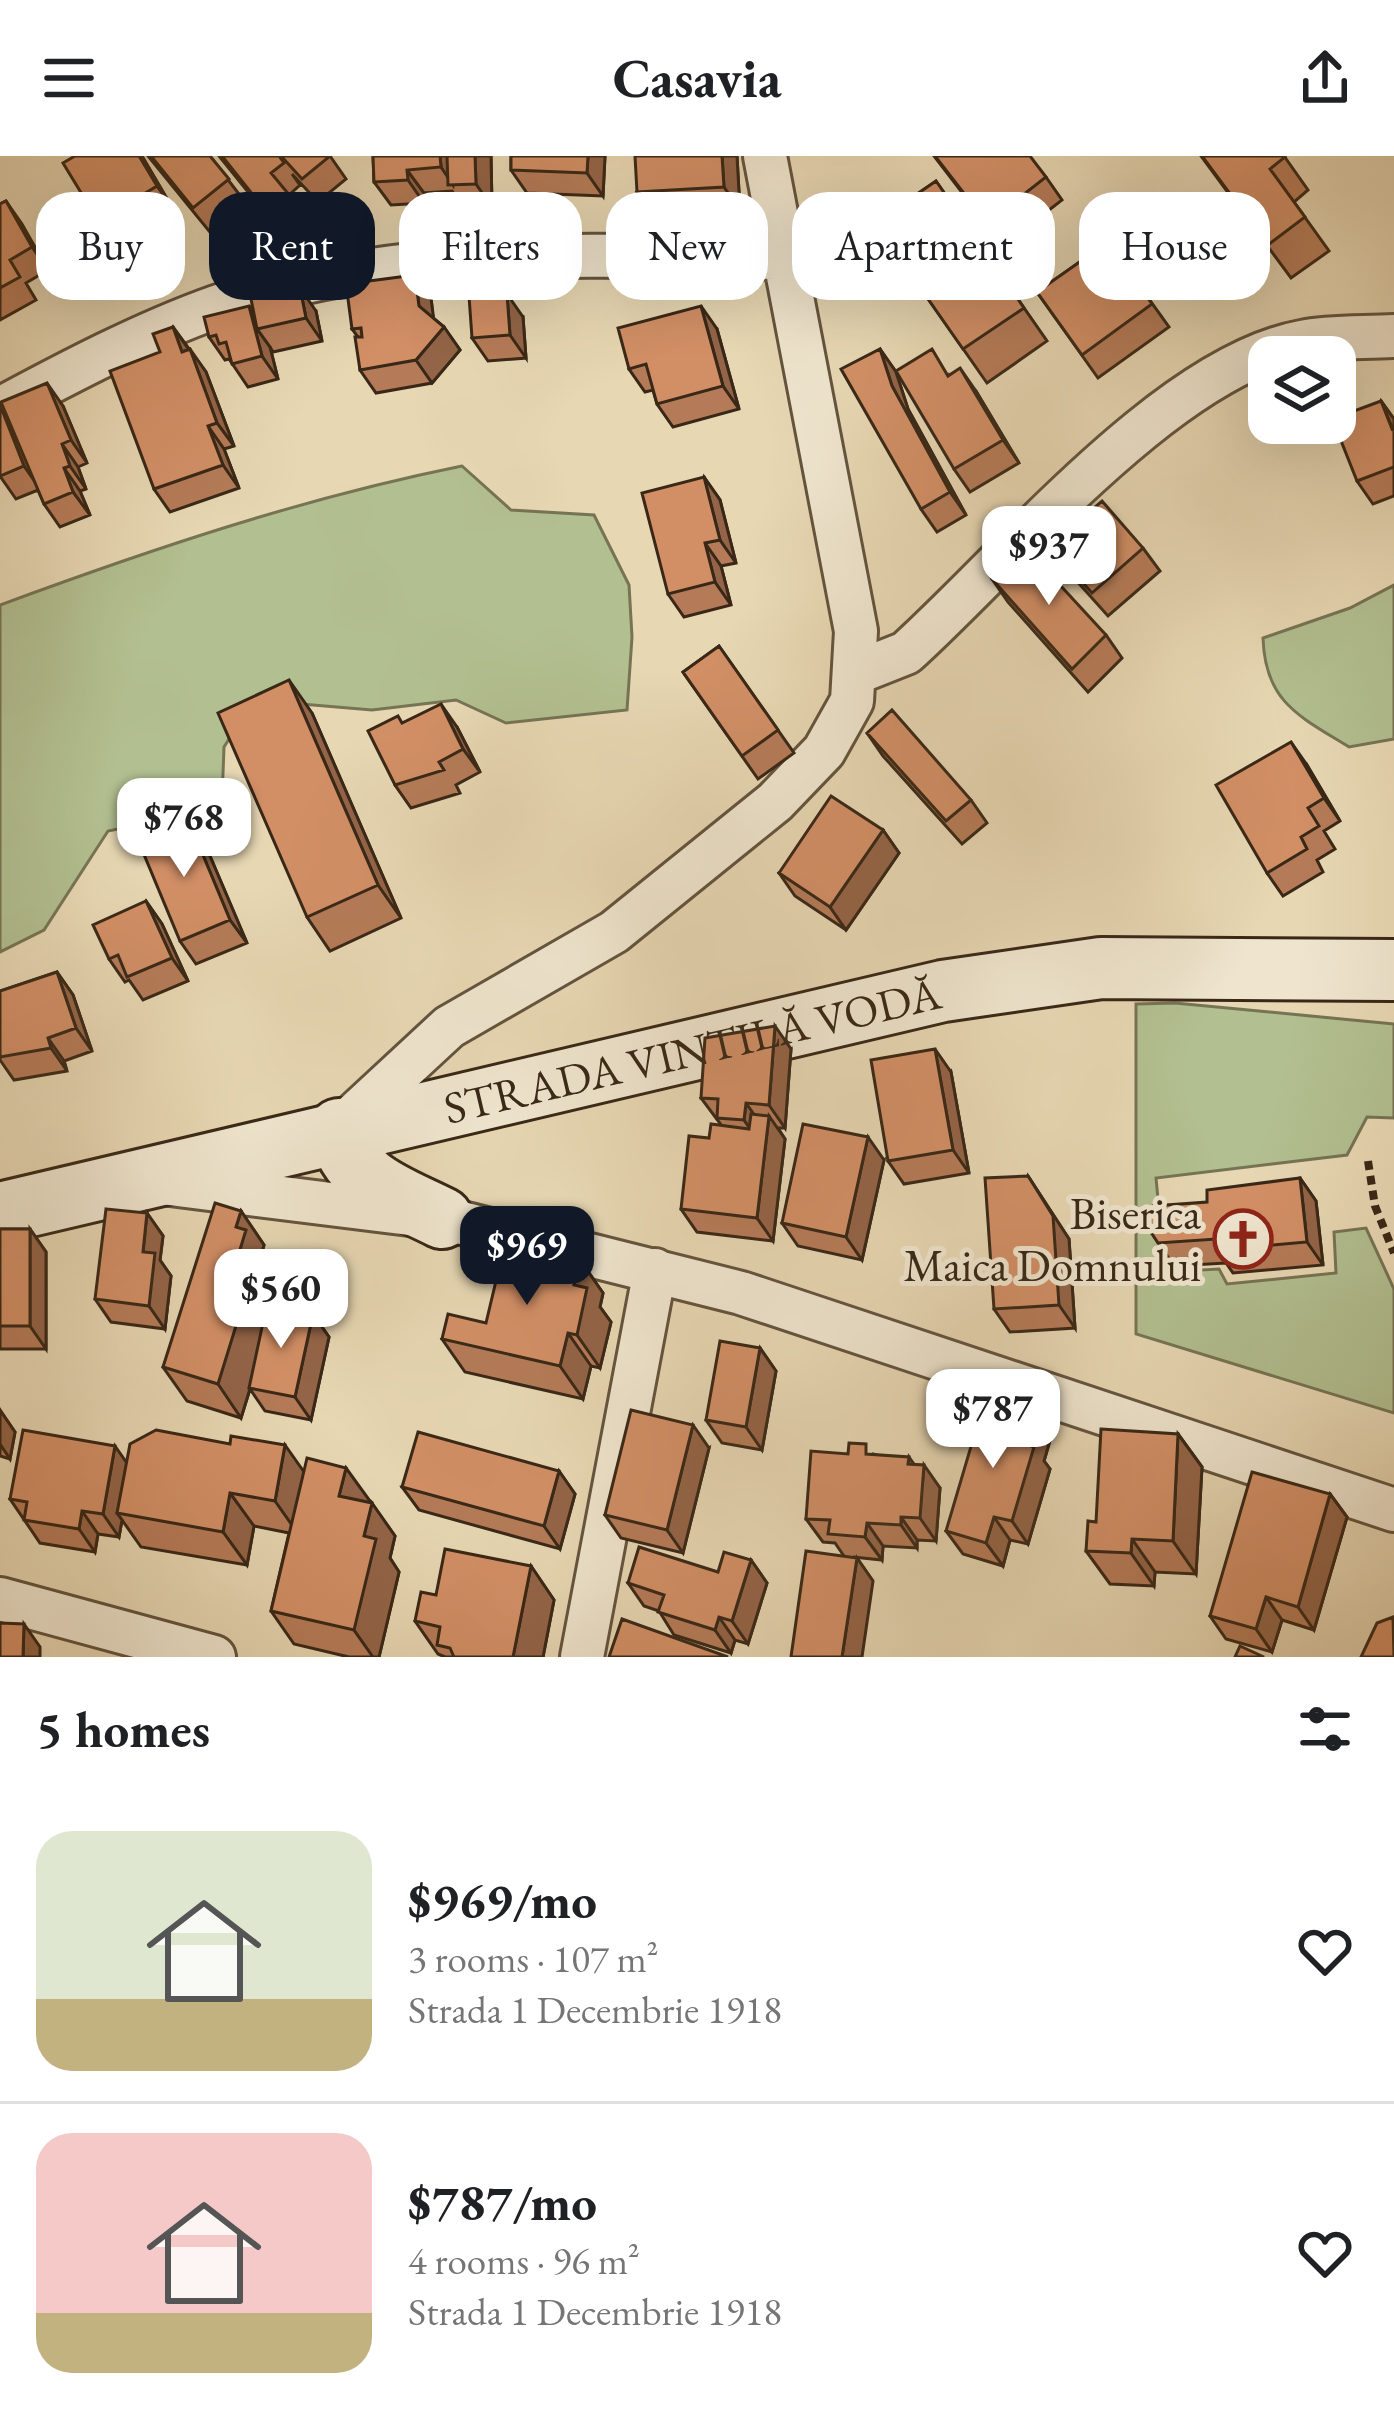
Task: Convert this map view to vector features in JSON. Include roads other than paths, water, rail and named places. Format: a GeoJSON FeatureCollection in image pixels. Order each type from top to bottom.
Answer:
{"type":"FeatureCollection","features":[{"type":"Feature","properties":{"kind":"main road","name":"STRADA VINTILĂ VODĂ"},"geometry":{"type":"LineString","coordinates":[[0,1213],[943,991],[1101,968],[1394,970]]}},
{"type":"Feature","properties":{"kind":"main road"},"geometry":{"type":"LineString","coordinates":[[339,1130],[343,1152],[369,1182],[442,1218]]}},
{"type":"Feature","properties":{"kind":"street"},"geometry":{"type":"LineString","coordinates":[[339,1130],[449,1027],[614,932],[775,802],[836,733],[858,672],[856,632],[765,156]]}},
{"type":"Feature","properties":{"kind":"street"},"geometry":{"type":"LineString","coordinates":[[0,409],[216,307],[275,291],[450,260],[782,258]]}},
{"type":"Feature","properties":{"kind":"street"},"geometry":{"type":"LineString","coordinates":[[858,672],[906,653],[1159,413],[1224,371],[1300,342],[1394,336]]}},
{"type":"Feature","properties":{"kind":"street"},"geometry":{"type":"LineString","coordinates":[[134,1179],[442,1218],[655,1270],[764,1300],[1394,1510]]}},
{"type":"Feature","properties":{"kind":"street"},"geometry":{"type":"LineString","coordinates":[[582,1657],[655,1270]]}},
{"type":"Feature","properties":{"kind":"street"},"geometry":{"type":"LineString","coordinates":[[0,1600],[214,1657]]}},
{"type":"Feature","properties":{"kind":"place","name":"Biserica Maica Domnului"},"geometry":{"type":"Point","coordinates":[1243,1239]}}]}
